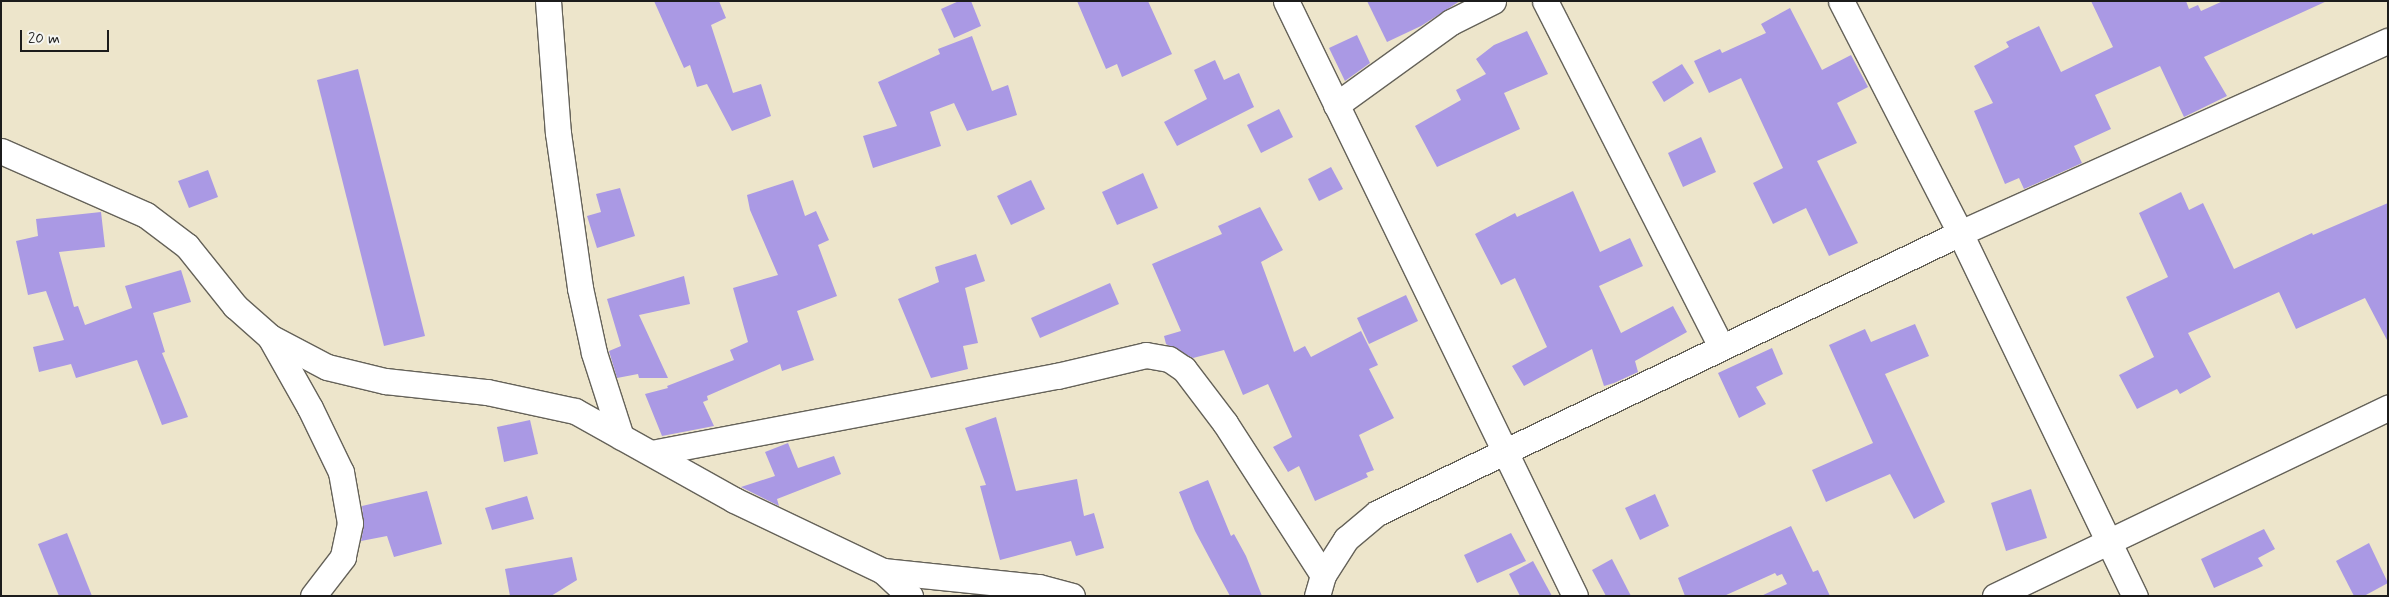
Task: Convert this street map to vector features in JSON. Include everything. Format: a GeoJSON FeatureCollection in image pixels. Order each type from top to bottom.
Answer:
{"type":"FeatureCollection","features":[{"type":"Feature","properties":{"kind":"street"},"geometry":{"type":"LineString","coordinates":[[548,1],[558,133],[580,288],[594,353],[621,437]]}},
{"type":"Feature","properties":{"kind":"street"},"geometry":{"type":"LineString","coordinates":[[1286,1],[1575,596]]}},
{"type":"Feature","properties":{"kind":"street"},"geometry":{"type":"LineString","coordinates":[[1336,105],[1451,22],[1492,1]]}},
{"type":"Feature","properties":{"kind":"street"},"geometry":{"type":"LineString","coordinates":[[1546,1],[1721,346]]}},
{"type":"Feature","properties":{"kind":"street"},"geometry":{"type":"LineString","coordinates":[[1846,3],[1960,233],[2106,540],[2135,596]]}},
{"type":"Feature","properties":{"kind":"street"},"geometry":{"type":"LineString","coordinates":[[1320,585],[1346,539],[1377,512],[1960,233],[2388,41]]}},
{"type":"Feature","properties":{"kind":"street"},"geometry":{"type":"LineString","coordinates":[[1,152],[146,215],[187,246],[234,306],[270,337],[327,367],[385,381],[488,392],[575,411],[734,500],[883,571],[910,596]]}},
{"type":"Feature","properties":{"kind":"street"},"geometry":{"type":"LineString","coordinates":[[270,337],[310,408],[341,472],[350,523],[343,557],[313,596]]}},
{"type":"Feature","properties":{"kind":"street"},"geometry":{"type":"LineString","coordinates":[[652,453],[1057,376],[1146,355],[1169,358],[1184,369],[1225,423],[1320,585]]}},
{"type":"Feature","properties":{"kind":"street"},"geometry":{"type":"LineString","coordinates":[[1995,596],[2106,540],[2388,408]]}},
{"type":"Feature","properties":{"kind":"street"},"geometry":{"type":"LineString","coordinates":[[883,571],[1039,588],[1072,596]]}},
{"type":"Feature","properties":{"kind":"building"},"geometry":{"type":"Polygon","coordinates":[[[654,1],[719,1],[726,18],[711,25],[733,93],[761,84],[771,116],[732,131],[707,84],[697,87],[690,65],[684,68],[654,1]]]}},
{"type":"Feature","properties":{"kind":"building"},"geometry":{"type":"Polygon","coordinates":[[[959,1],[971,1],[981,26],[954,38],[941,9],[959,1]]]}},
{"type":"Feature","properties":{"kind":"building"},"geometry":{"type":"Polygon","coordinates":[[[1077,1],[1148,1],[1172,54],[1122,77],[1117,64],[1106,69],[1077,1]]]}},
{"type":"Feature","properties":{"kind":"building"},"geometry":{"type":"Polygon","coordinates":[[[1367,1],[1460,1],[1421,26],[1387,42],[1367,1]]]}},
{"type":"Feature","properties":{"kind":"building"},"geometry":{"type":"Polygon","coordinates":[[[2091,1],[2186,1],[2189,9],[2198,5],[2201,11],[2223,1],[2327,1],[2204,57],[2227,96],[2184,117],[2160,66],[2095,95],[2111,129],[2074,146],[2082,163],[2024,189],[2019,178],[2005,184],[1974,111],[1993,103],[1974,66],[2009,47],[2006,42],[2039,26],[2061,72],[2113,47],[2091,1]]]}},
{"type":"Feature","properties":{"kind":"building"},"geometry":{"type":"Polygon","coordinates":[[[1790,8],[1822,70],[1851,55],[1868,87],[1837,103],[1857,143],[1817,161],[1858,243],[1829,256],[1806,208],[1773,224],[1753,183],[1783,168],[1741,78],[1709,93],[1694,61],[1720,49],[1722,53],[1766,33],[1761,24],[1790,8]]]}},
{"type":"Feature","properties":{"kind":"building"},"geometry":{"type":"Polygon","coordinates":[[[1527,31],[1548,74],[1504,93],[1520,129],[1437,167],[1415,126],[1461,100],[1456,90],[1486,74],[1476,59],[1494,45],[1527,31]]]}},
{"type":"Feature","properties":{"kind":"building"},"geometry":{"type":"Polygon","coordinates":[[[1357,35],[1370,63],[1345,81],[1329,48],[1357,35]]]}},
{"type":"Feature","properties":{"kind":"building"},"geometry":{"type":"Polygon","coordinates":[[[972,36],[992,91],[1008,85],[1017,115],[967,131],[954,103],[930,112],[941,146],[873,168],[863,136],[897,126],[878,82],[940,54],[938,49],[972,36]]]}},
{"type":"Feature","properties":{"kind":"building"},"geometry":{"type":"Polygon","coordinates":[[[1215,60],[1224,80],[1239,73],[1254,107],[1177,146],[1164,122],[1207,99],[1194,70],[1215,60]]]}},
{"type":"Feature","properties":{"kind":"building"},"geometry":{"type":"Polygon","coordinates":[[[1682,64],[1694,83],[1664,102],[1652,82],[1682,64]]]}},
{"type":"Feature","properties":{"kind":"building"},"geometry":{"type":"Polygon","coordinates":[[[358,69],[425,336],[384,346],[317,80],[358,69]]]}},
{"type":"Feature","properties":{"kind":"building"},"geometry":{"type":"Polygon","coordinates":[[[1279,109],[1293,137],[1261,153],[1247,125],[1279,109]]]}},
{"type":"Feature","properties":{"kind":"building"},"geometry":{"type":"Polygon","coordinates":[[[1701,137],[1716,172],[1683,187],[1668,153],[1701,137]]]}},
{"type":"Feature","properties":{"kind":"building"},"geometry":{"type":"Polygon","coordinates":[[[1331,167],[1343,189],[1319,201],[1308,179],[1331,167]]]}},
{"type":"Feature","properties":{"kind":"building"},"geometry":{"type":"Polygon","coordinates":[[[208,170],[218,197],[189,208],[178,181],[208,170]]]}},
{"type":"Feature","properties":{"kind":"building"},"geometry":{"type":"Polygon","coordinates":[[[1143,173],[1158,208],[1117,225],[1102,192],[1143,173]]]}},
{"type":"Feature","properties":{"kind":"building"},"geometry":{"type":"Polygon","coordinates":[[[793,180],[805,216],[816,211],[829,240],[818,245],[837,296],[797,311],[814,360],[782,371],[780,364],[707,396],[708,400],[703,402],[714,426],[662,436],[645,394],[668,388],[667,386],[734,360],[730,350],[748,342],[733,288],[778,275],[750,210],[747,195],[793,180]]]}},
{"type":"Feature","properties":{"kind":"building"},"geometry":{"type":"Polygon","coordinates":[[[1031,180],[1045,209],[1011,225],[997,196],[1031,180]]]}},
{"type":"Feature","properties":{"kind":"building"},"geometry":{"type":"Polygon","coordinates":[[[620,188],[635,236],[597,248],[587,216],[601,212],[596,194],[620,188]]]}},
{"type":"Feature","properties":{"kind":"building"},"geometry":{"type":"Polygon","coordinates":[[[1573,191],[1600,252],[1630,238],[1643,266],[1599,286],[1621,333],[1673,306],[1687,332],[1635,361],[1638,372],[1614,383],[1604,386],[1592,349],[1524,386],[1512,366],[1547,347],[1515,278],[1501,285],[1475,234],[1515,213],[1517,217],[1573,191]]]}},
{"type":"Feature","properties":{"kind":"building"},"geometry":{"type":"Polygon","coordinates":[[[2181,192],[2189,210],[2203,203],[2234,269],[2312,233],[2313,235],[2388,203],[2388,342],[2365,298],[2296,329],[2279,292],[2188,333],[2211,377],[2180,394],[2177,389],[2137,409],[2119,375],[2154,357],[2126,297],[2168,277],[2139,213],[2181,192]]]}},
{"type":"Feature","properties":{"kind":"building"},"geometry":{"type":"Polygon","coordinates":[[[1260,207],[1283,250],[1261,262],[1294,352],[1305,346],[1311,357],[1361,331],[1378,365],[1369,369],[1394,418],[1359,435],[1374,470],[1366,473],[1368,477],[1315,501],[1299,466],[1288,472],[1273,447],[1292,437],[1268,384],[1243,395],[1224,350],[1193,358],[1166,344],[1164,336],[1181,331],[1152,264],[1222,234],[1218,226],[1260,207]]]}},
{"type":"Feature","properties":{"kind":"building"},"geometry":{"type":"Polygon","coordinates":[[[101,212],[105,247],[59,252],[74,307],[78,306],[85,325],[132,308],[125,286],[181,270],[191,302],[153,313],[165,352],[162,353],[188,417],[162,425],[137,360],[76,378],[71,364],[39,372],[33,347],[64,340],[46,291],[28,295],[16,241],[38,236],[36,219],[101,212]]]}},
{"type":"Feature","properties":{"kind":"building"},"geometry":{"type":"Polygon","coordinates":[[[976,254],[985,281],[965,288],[978,343],[963,346],[968,369],[931,378],[898,299],[939,282],[935,267],[976,254]]]}},
{"type":"Feature","properties":{"kind":"building"},"geometry":{"type":"Polygon","coordinates":[[[684,276],[690,304],[639,315],[668,378],[639,378],[638,374],[617,378],[609,351],[621,346],[607,299],[684,276]]]}},
{"type":"Feature","properties":{"kind":"building"},"geometry":{"type":"Polygon","coordinates":[[[1110,283],[1119,304],[1040,338],[1031,318],[1110,283]]]}},
{"type":"Feature","properties":{"kind":"building"},"geometry":{"type":"Polygon","coordinates":[[[1406,295],[1418,321],[1369,344],[1357,318],[1406,295]]]}},
{"type":"Feature","properties":{"kind":"building"},"geometry":{"type":"Polygon","coordinates":[[[1915,324],[1929,356],[1885,374],[1945,502],[1914,519],[1890,474],[1826,502],[1812,470],[1873,443],[1829,345],[1865,329],[1871,342],[1915,324]]]}},
{"type":"Feature","properties":{"kind":"building"},"geometry":{"type":"Polygon","coordinates":[[[1772,348],[1783,374],[1756,387],[1766,404],[1739,418],[1718,373],[1772,348]]]}},
{"type":"Feature","properties":{"kind":"building"},"geometry":{"type":"Polygon","coordinates":[[[996,417],[1016,491],[1077,479],[1084,516],[1094,513],[1104,548],[1076,556],[1071,541],[1000,560],[980,486],[986,485],[965,428],[996,417]]]}},
{"type":"Feature","properties":{"kind":"building"},"geometry":{"type":"Polygon","coordinates":[[[530,420],[538,454],[504,462],[497,427],[530,420]]]}},
{"type":"Feature","properties":{"kind":"building"},"geometry":{"type":"Polygon","coordinates":[[[788,443],[798,468],[834,456],[841,474],[777,499],[779,506],[741,487],[775,476],[765,452],[788,443]]]}},
{"type":"Feature","properties":{"kind":"building"},"geometry":{"type":"Polygon","coordinates":[[[1208,480],[1231,536],[1234,534],[1246,556],[1262,596],[1230,596],[1195,531],[1179,492],[1208,480]]]}},
{"type":"Feature","properties":{"kind":"building"},"geometry":{"type":"Polygon","coordinates":[[[2031,489],[2047,538],[2006,551],[1991,503],[2031,489]]]}},
{"type":"Feature","properties":{"kind":"building"},"geometry":{"type":"Polygon","coordinates":[[[427,491],[442,544],[394,557],[387,536],[361,541],[364,526],[362,506],[427,491]]]}},
{"type":"Feature","properties":{"kind":"building"},"geometry":{"type":"Polygon","coordinates":[[[1655,494],[1669,526],[1640,540],[1625,508],[1655,494]]]}},
{"type":"Feature","properties":{"kind":"building"},"geometry":{"type":"Polygon","coordinates":[[[527,496],[534,519],[492,530],[485,508],[527,496]]]}},
{"type":"Feature","properties":{"kind":"building"},"geometry":{"type":"Polygon","coordinates":[[[1791,526],[1813,572],[1818,570],[1830,596],[1761,596],[1787,584],[1782,574],[1777,576],[1775,573],[1724,596],[1685,596],[1678,578],[1791,526]]]}},
{"type":"Feature","properties":{"kind":"building"},"geometry":{"type":"Polygon","coordinates":[[[2264,529],[2275,549],[2258,558],[2263,566],[2214,588],[2201,559],[2264,529]]]}},
{"type":"Feature","properties":{"kind":"building"},"geometry":{"type":"Polygon","coordinates":[[[67,533],[92,596],[59,596],[38,544],[67,533]]]}},
{"type":"Feature","properties":{"kind":"building"},"geometry":{"type":"Polygon","coordinates":[[[1511,533],[1526,561],[1477,583],[1464,555],[1511,533]]]}},
{"type":"Feature","properties":{"kind":"building"},"geometry":{"type":"Polygon","coordinates":[[[2369,543],[2388,583],[2364,596],[2354,596],[2336,561],[2369,543]]]}},
{"type":"Feature","properties":{"kind":"building"},"geometry":{"type":"Polygon","coordinates":[[[572,557],[577,580],[551,596],[510,596],[505,569],[572,557]]]}},
{"type":"Feature","properties":{"kind":"building"},"geometry":{"type":"Polygon","coordinates":[[[1612,559],[1631,596],[1606,596],[1592,570],[1612,559]]]}},
{"type":"Feature","properties":{"kind":"building"},"geometry":{"type":"Polygon","coordinates":[[[1533,561],[1552,596],[1520,596],[1509,574],[1533,561]]]}}]}
